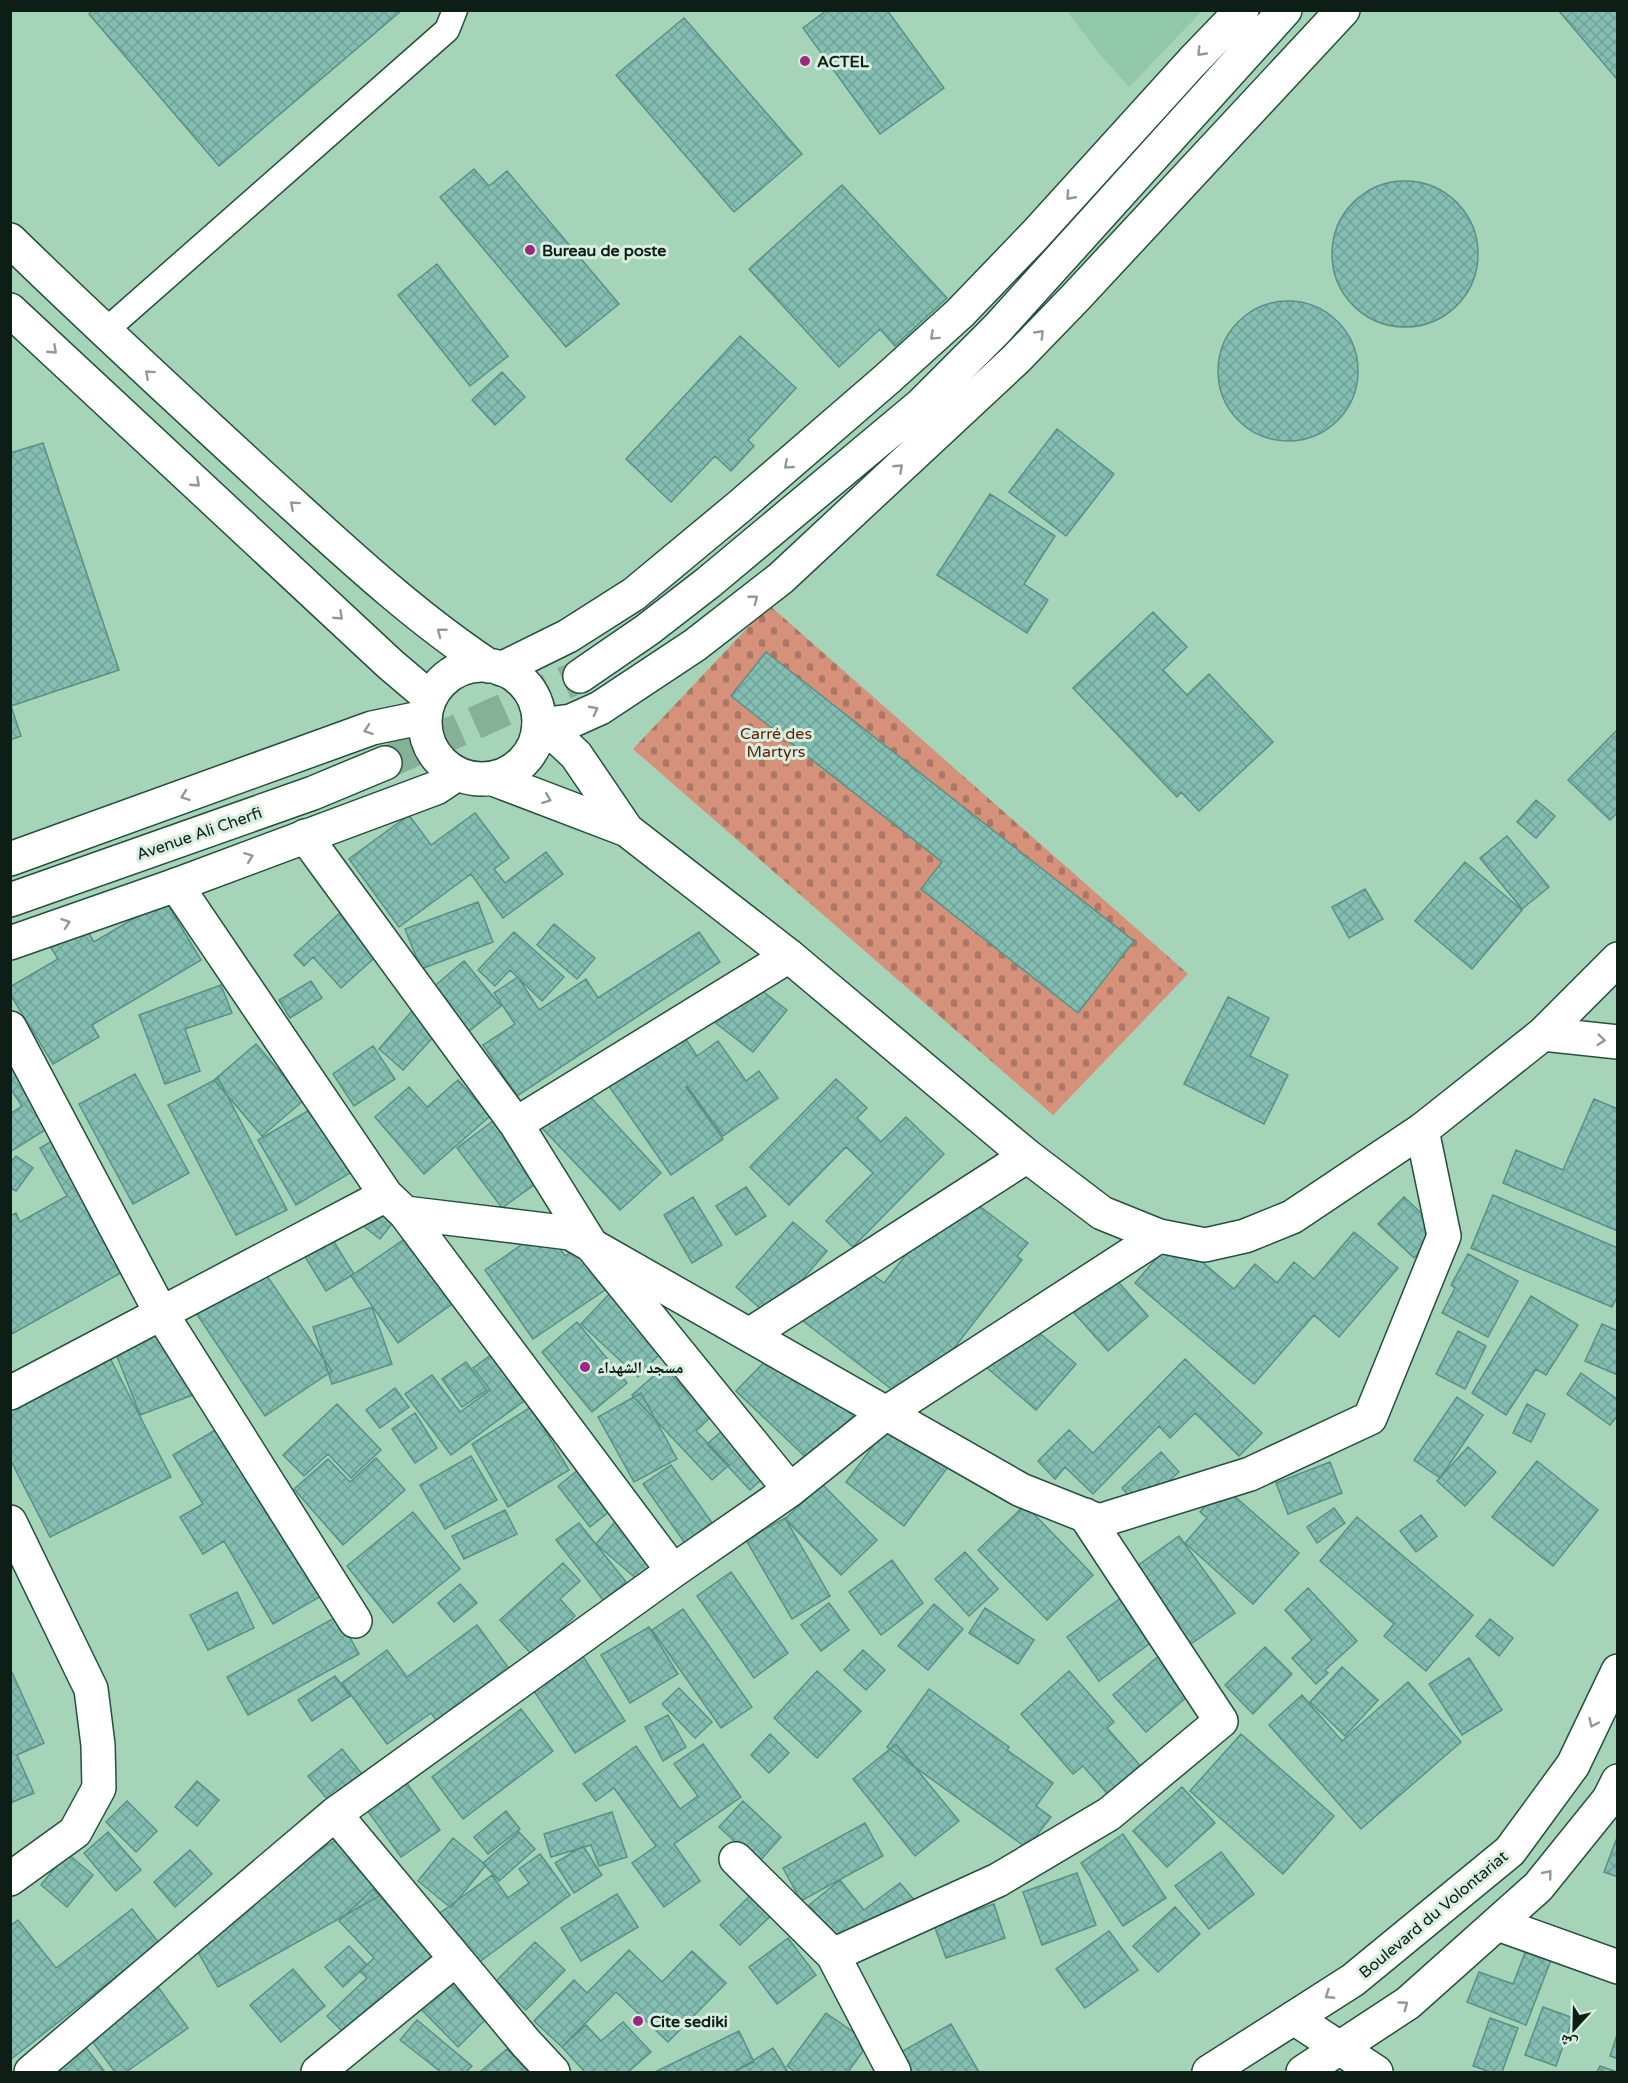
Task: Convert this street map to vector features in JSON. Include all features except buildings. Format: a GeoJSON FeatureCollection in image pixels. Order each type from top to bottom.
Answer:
{"type":"FeatureCollection","features":[{"type":"Feature","properties":{"kind":"street"},"geometry":{"type":"LineString","coordinates":[[1242,10],[960,313],[740,506],[634,594],[567,636],[495,667],[471,666],[454,672],[440,683],[428,707],[426,734],[432,750],[443,764],[458,774],[475,779],[493,779],[627,830],[789,956],[1027,1156],[1102,1213],[1159,1236],[1205,1245],[1255,1232],[1292,1217],[1422,1130],[1543,1034],[1617,959]]}},
{"type":"Feature","properties":{"kind":"street"},"geometry":{"type":"LineString","coordinates":[[580,676],[647,630],[709,582],[921,405],[997,329],[1285,10]]}},
{"type":"Feature","properties":{"kind":"street"},"geometry":{"type":"LineString","coordinates":[[539,728],[571,721],[600,708],[695,645],[781,578],[1016,359],[1343,10]]}},
{"type":"Feature","properties":{"kind":"street"},"geometry":{"type":"LineString","coordinates":[[10,240],[104,332],[366,571],[440,632],[495,667],[517,677],[530,690],[537,707],[539,728],[533,747],[523,762],[493,779]]}},
{"type":"Feature","properties":{"kind":"street"},"geometry":{"type":"LineString","coordinates":[[10,310],[390,664],[428,707]]}},
{"type":"Feature","properties":{"kind":"street"},"geometry":{"type":"LineString","coordinates":[[10,859],[428,707]]}},
{"type":"Feature","properties":{"kind":"street"},"geometry":{"type":"LineString","coordinates":[[539,728],[559,739],[576,755],[627,830]]}},
{"type":"Feature","properties":{"kind":"street","name":"Avenue Ali Cherfi"},"geometry":{"type":"LineString","coordinates":[[10,900],[313,793],[385,763]]}},
{"type":"Feature","properties":{"kind":"street"},"geometry":{"type":"LineString","coordinates":[[10,943],[176,885],[436,788],[458,774]]}},
{"type":"Feature","properties":{"kind":"street"},"geometry":{"type":"LineString","coordinates":[[305,836],[516,1124],[592,1246],[790,1490]]}},
{"type":"Feature","properties":{"kind":"street"},"geometry":{"type":"LineString","coordinates":[[176,885],[396,1204],[673,1571]]}},
{"type":"Feature","properties":{"kind":"street"},"geometry":{"type":"LineString","coordinates":[[516,1124],[789,956]]}},
{"type":"Feature","properties":{"kind":"street"},"geometry":{"type":"LineString","coordinates":[[10,1028],[161,1312],[356,1621]]}},
{"type":"Feature","properties":{"kind":"street"},"geometry":{"type":"LineString","coordinates":[[1543,1034],[1617,1042]]}},
{"type":"Feature","properties":{"kind":"street"},"geometry":{"type":"LineString","coordinates":[[10,1394],[161,1312],[396,1204],[570,1233],[1021,1490],[1099,1521],[1250,1474],[1370,1418],[1444,1236],[1422,1130]]}},
{"type":"Feature","properties":{"kind":"street"},"geometry":{"type":"LineString","coordinates":[[749,1335],[1027,1156]]}},
{"type":"Feature","properties":{"kind":"street"},"geometry":{"type":"LineString","coordinates":[[31,2073],[335,1814],[673,1571],[790,1490],[886,1413],[1159,1236]]}},
{"type":"Feature","properties":{"kind":"street"},"geometry":{"type":"LineString","coordinates":[[833,1954],[998,1880],[1109,1814],[1221,1721],[1085,1515]]}},
{"type":"Feature","properties":{"kind":"street"},"geometry":{"type":"LineString","coordinates":[[10,1522],[91,1689],[98,1745],[99,1788],[75,1832],[10,1879]]}},
{"type":"Feature","properties":{"kind":"street","name":"Boulevard du Volontariat"},"geometry":{"type":"LineString","coordinates":[[1209,2073],[1353,1980],[1510,1851],[1573,1765],[1617,1671]]}},
{"type":"Feature","properties":{"kind":"street"},"geometry":{"type":"LineString","coordinates":[[1303,2073],[1408,2003],[1538,1887],[1609,1798],[1617,1781]]}},
{"type":"Feature","properties":{"kind":"street"},"geometry":{"type":"LineString","coordinates":[[335,1814],[553,2073]]}},
{"type":"Feature","properties":{"kind":"street"},"geometry":{"type":"LineString","coordinates":[[736,1858],[833,1954],[894,2073]]}},
{"type":"Feature","properties":{"kind":"street"},"geometry":{"type":"LineString","coordinates":[[1498,1924],[1617,1968]]}},
{"type":"Feature","properties":{"kind":"street"},"geometry":{"type":"LineString","coordinates":[[318,2073],[456,1959]]}},
{"type":"Feature","properties":{"kind":"street"},"geometry":{"type":"LineString","coordinates":[[1293,2018],[1376,2073]]}},
{"type":"Feature","properties":{"kind":"lane"},"geometry":{"type":"LineString","coordinates":[[104,332],[447,30],[455,10]]}},
{"type":"Feature","properties":{"kind":"shaded area"},"geometry":{"type":"Polygon","coordinates":[[[1067,11],[1202,11],[1129,87],[1067,11]]]}},
{"type":"Feature","properties":{"kind":"green space","name":"Carré des Martyrs"},"geometry":{"type":"Polygon","coordinates":[[[769,605],[1188,974],[1053,1115],[633,749],[769,605]]]}},
{"type":"Feature","properties":{"kind":"tunnel"},"geometry":{"type":"LineString","coordinates":[[385,763],[580,676]]}},
{"type":"Feature","properties":{"kind":"place","name":"ACTEL"},"geometry":{"type":"Point","coordinates":[805,61]}},
{"type":"Feature","properties":{"kind":"place","name":"Bureau de poste"},"geometry":{"type":"Point","coordinates":[530,250]}},
{"type":"Feature","properties":{"kind":"place","name":"مسجد الشهداء"},"geometry":{"type":"Point","coordinates":[585,1367]}},
{"type":"Feature","properties":{"kind":"place","name":"Cite sediki"},"geometry":{"type":"Point","coordinates":[638,2021]}}]}
